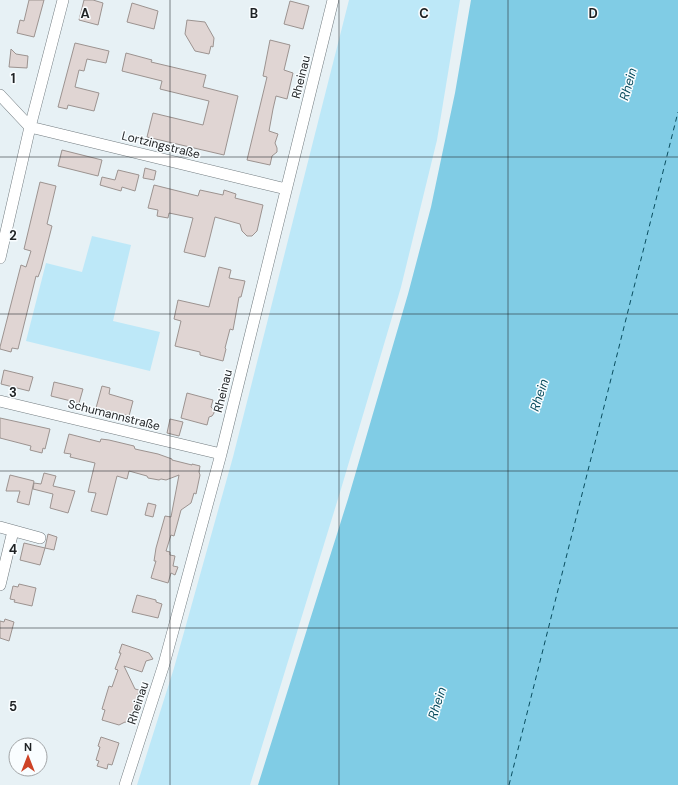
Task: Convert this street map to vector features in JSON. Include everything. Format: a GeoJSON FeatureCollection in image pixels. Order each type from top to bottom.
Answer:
{"type":"FeatureCollection","features":[{"type":"Feature","properties":{"kind":"street"},"geometry":{"type":"LineString","coordinates":[[0,258],[30,127],[63,0]]}},
{"type":"Feature","properties":{"kind":"street","name":"Rheinau"},"geometry":{"type":"LineString","coordinates":[[125,785],[164,664],[221,454],[333,0]]}},
{"type":"Feature","properties":{"kind":"street"},"geometry":{"type":"LineString","coordinates":[[0,95],[30,127]]}},
{"type":"Feature","properties":{"kind":"street","name":"Lortzingstraße"},"geometry":{"type":"LineString","coordinates":[[30,127],[286,189]]}},
{"type":"Feature","properties":{"kind":"street","name":"Schumannstraße"},"geometry":{"type":"LineString","coordinates":[[0,401],[221,454]]}},
{"type":"Feature","properties":{"kind":"street"},"geometry":{"type":"LineString","coordinates":[[0,527],[40,538]]}},
{"type":"Feature","properties":{"kind":"street"},"geometry":{"type":"LineString","coordinates":[[0,585],[13,531]]}},
{"type":"Feature","properties":{"kind":"shaded area"},"geometry":{"type":"Polygon","coordinates":[[[349,0],[460,0],[437,140],[401,287],[250,785],[137,785],[174,668],[233,457],[349,0]]]}},
{"type":"Feature","properties":{"kind":"shaded area"},"geometry":{"type":"Polygon","coordinates":[[[92,236],[131,245],[113,321],[160,332],[150,371],[26,341],[46,263],[82,272],[92,236]]]}},
{"type":"Feature","properties":{"kind":"water","name":"Rhein"},"geometry":{"type":"Polygon","coordinates":[[[471,0],[678,0],[678,785],[258,785],[348,499],[408,294],[431,207],[455,93],[471,0]]]}},
{"type":"Feature","properties":{"kind":"building"},"geometry":{"type":"Polygon","coordinates":[[[29,0],[44,0],[34,37],[17,33],[20,20],[24,21],[29,0]]]}},
{"type":"Feature","properties":{"kind":"building"},"geometry":{"type":"Polygon","coordinates":[[[84,0],[93,0],[103,3],[98,25],[79,20],[84,0]]]}},
{"type":"Feature","properties":{"kind":"building"},"geometry":{"type":"Polygon","coordinates":[[[290,1],[309,6],[303,29],[284,24],[290,1]]]}},
{"type":"Feature","properties":{"kind":"building"},"geometry":{"type":"Polygon","coordinates":[[[132,3],[158,11],[154,29],[127,22],[132,3]]]}},
{"type":"Feature","properties":{"kind":"building"},"geometry":{"type":"Polygon","coordinates":[[[187,20],[205,22],[214,38],[213,47],[211,46],[209,54],[195,51],[185,34],[187,20]]]}},
{"type":"Feature","properties":{"kind":"building"},"geometry":{"type":"Polygon","coordinates":[[[270,40],[290,45],[284,70],[293,73],[287,99],[276,96],[269,131],[278,134],[275,143],[277,152],[272,156],[270,165],[247,160],[267,77],[263,76],[270,40]]]}},
{"type":"Feature","properties":{"kind":"building"},"geometry":{"type":"Polygon","coordinates":[[[75,43],[109,51],[106,63],[87,59],[84,71],[79,70],[75,87],[99,93],[94,111],[68,105],[67,109],[58,107],[75,43]]]}},
{"type":"Feature","properties":{"kind":"building"},"geometry":{"type":"Polygon","coordinates":[[[11,49],[16,54],[28,56],[27,68],[9,67],[11,49]]]}},
{"type":"Feature","properties":{"kind":"building"},"geometry":{"type":"Polygon","coordinates":[[[126,53],[152,60],[151,62],[206,75],[203,87],[238,96],[224,155],[147,137],[153,113],[203,125],[209,101],[160,89],[162,81],[122,71],[126,53]]]}},
{"type":"Feature","properties":{"kind":"building"},"geometry":{"type":"Polygon","coordinates":[[[62,150],[102,160],[98,176],[58,166],[62,150]]]}},
{"type":"Feature","properties":{"kind":"building"},"geometry":{"type":"Polygon","coordinates":[[[145,168],[156,171],[154,180],[143,178],[145,168]]]}},
{"type":"Feature","properties":{"kind":"building"},"geometry":{"type":"Polygon","coordinates":[[[118,170],[139,175],[135,191],[122,187],[121,191],[100,185],[102,177],[115,180],[118,170]]]}},
{"type":"Feature","properties":{"kind":"building"},"geometry":{"type":"Polygon","coordinates":[[[40,182],[56,186],[47,224],[52,226],[41,269],[38,277],[36,276],[18,349],[12,348],[11,352],[0,349],[0,347],[21,265],[26,267],[31,251],[24,249],[40,182]]]}},
{"type":"Feature","properties":{"kind":"building"},"geometry":{"type":"Polygon","coordinates":[[[154,185],[198,196],[200,190],[223,195],[224,190],[236,194],[235,198],[263,205],[257,231],[252,236],[247,236],[242,231],[240,224],[215,217],[205,257],[184,252],[193,218],[169,213],[168,218],[157,216],[158,210],[148,208],[154,185]]]}},
{"type":"Feature","properties":{"kind":"building"},"geometry":{"type":"Polygon","coordinates":[[[219,267],[231,270],[229,278],[245,281],[241,297],[239,297],[233,330],[230,329],[223,361],[200,355],[200,352],[175,346],[181,321],[174,319],[178,300],[209,307],[219,267]]]}},
{"type":"Feature","properties":{"kind":"building"},"geometry":{"type":"Polygon","coordinates":[[[4,370],[33,377],[29,391],[1,384],[4,370]]]}},
{"type":"Feature","properties":{"kind":"building"},"geometry":{"type":"Polygon","coordinates":[[[54,382],[83,389],[79,403],[51,396],[54,382]]]}},
{"type":"Feature","properties":{"kind":"building"},"geometry":{"type":"Polygon","coordinates":[[[102,386],[110,388],[109,394],[133,401],[129,416],[96,408],[102,386]]]}},
{"type":"Feature","properties":{"kind":"building"},"geometry":{"type":"Polygon","coordinates":[[[187,393],[213,400],[211,407],[214,410],[214,413],[209,417],[207,425],[181,418],[187,393]]]}},
{"type":"Feature","properties":{"kind":"building"},"geometry":{"type":"Polygon","coordinates":[[[0,418],[50,429],[45,449],[43,448],[42,453],[30,450],[31,446],[0,438],[0,418]]]}},
{"type":"Feature","properties":{"kind":"building"},"geometry":{"type":"Polygon","coordinates":[[[170,419],[183,422],[179,436],[167,433],[170,419]]]}},
{"type":"Feature","properties":{"kind":"building"},"geometry":{"type":"Polygon","coordinates":[[[69,434],[100,442],[101,439],[134,446],[135,449],[158,454],[172,460],[200,466],[200,475],[196,494],[194,493],[191,503],[181,510],[174,536],[171,535],[166,551],[170,552],[170,555],[175,556],[173,566],[178,567],[175,575],[171,573],[168,583],[151,578],[156,561],[154,561],[156,548],[165,516],[171,517],[179,475],[166,480],[159,480],[148,478],[147,476],[129,471],[127,479],[117,476],[107,515],[91,511],[96,493],[88,492],[95,463],[70,457],[71,454],[64,453],[69,434]]]}},
{"type":"Feature","properties":{"kind":"building"},"geometry":{"type":"Polygon","coordinates":[[[44,473],[56,476],[53,486],[75,491],[68,513],[50,508],[53,494],[33,489],[34,483],[41,484],[44,473]]]}},
{"type":"Feature","properties":{"kind":"building"},"geometry":{"type":"Polygon","coordinates":[[[10,475],[34,481],[29,505],[17,502],[20,491],[6,491],[10,475]]]}},
{"type":"Feature","properties":{"kind":"building"},"geometry":{"type":"Polygon","coordinates":[[[148,503],[156,505],[153,517],[145,515],[148,503]]]}},
{"type":"Feature","properties":{"kind":"building"},"geometry":{"type":"Polygon","coordinates":[[[48,534],[57,537],[54,550],[45,548],[48,534]]]}},
{"type":"Feature","properties":{"kind":"building"},"geometry":{"type":"Polygon","coordinates":[[[24,543],[45,548],[40,565],[20,560],[24,543]]]}},
{"type":"Feature","properties":{"kind":"building"},"geometry":{"type":"Polygon","coordinates":[[[19,584],[36,588],[32,606],[14,602],[15,600],[10,599],[13,586],[18,587],[19,584]]]}},
{"type":"Feature","properties":{"kind":"building"},"geometry":{"type":"Polygon","coordinates":[[[137,595],[156,600],[156,602],[162,604],[158,618],[132,612],[137,595]]]}},
{"type":"Feature","properties":{"kind":"building"},"geometry":{"type":"Polygon","coordinates":[[[5,619],[14,622],[9,641],[0,638],[0,621],[4,622],[5,619]]]}},
{"type":"Feature","properties":{"kind":"building"},"geometry":{"type":"Polygon","coordinates":[[[122,644],[149,653],[153,659],[146,661],[142,672],[124,666],[135,689],[139,690],[137,700],[140,701],[135,715],[133,714],[129,723],[125,722],[119,725],[102,720],[105,710],[102,709],[109,686],[112,687],[118,670],[115,669],[121,653],[119,653],[122,644]]]}},
{"type":"Feature","properties":{"kind":"building"},"geometry":{"type":"Polygon","coordinates":[[[101,737],[119,743],[112,765],[108,764],[107,769],[97,766],[99,761],[96,760],[101,737]]]}},
{"type":"Feature","properties":{"kind":"ferry route"},"geometry":{"type":"LineString","coordinates":[[509,785],[678,112]]}}]}
